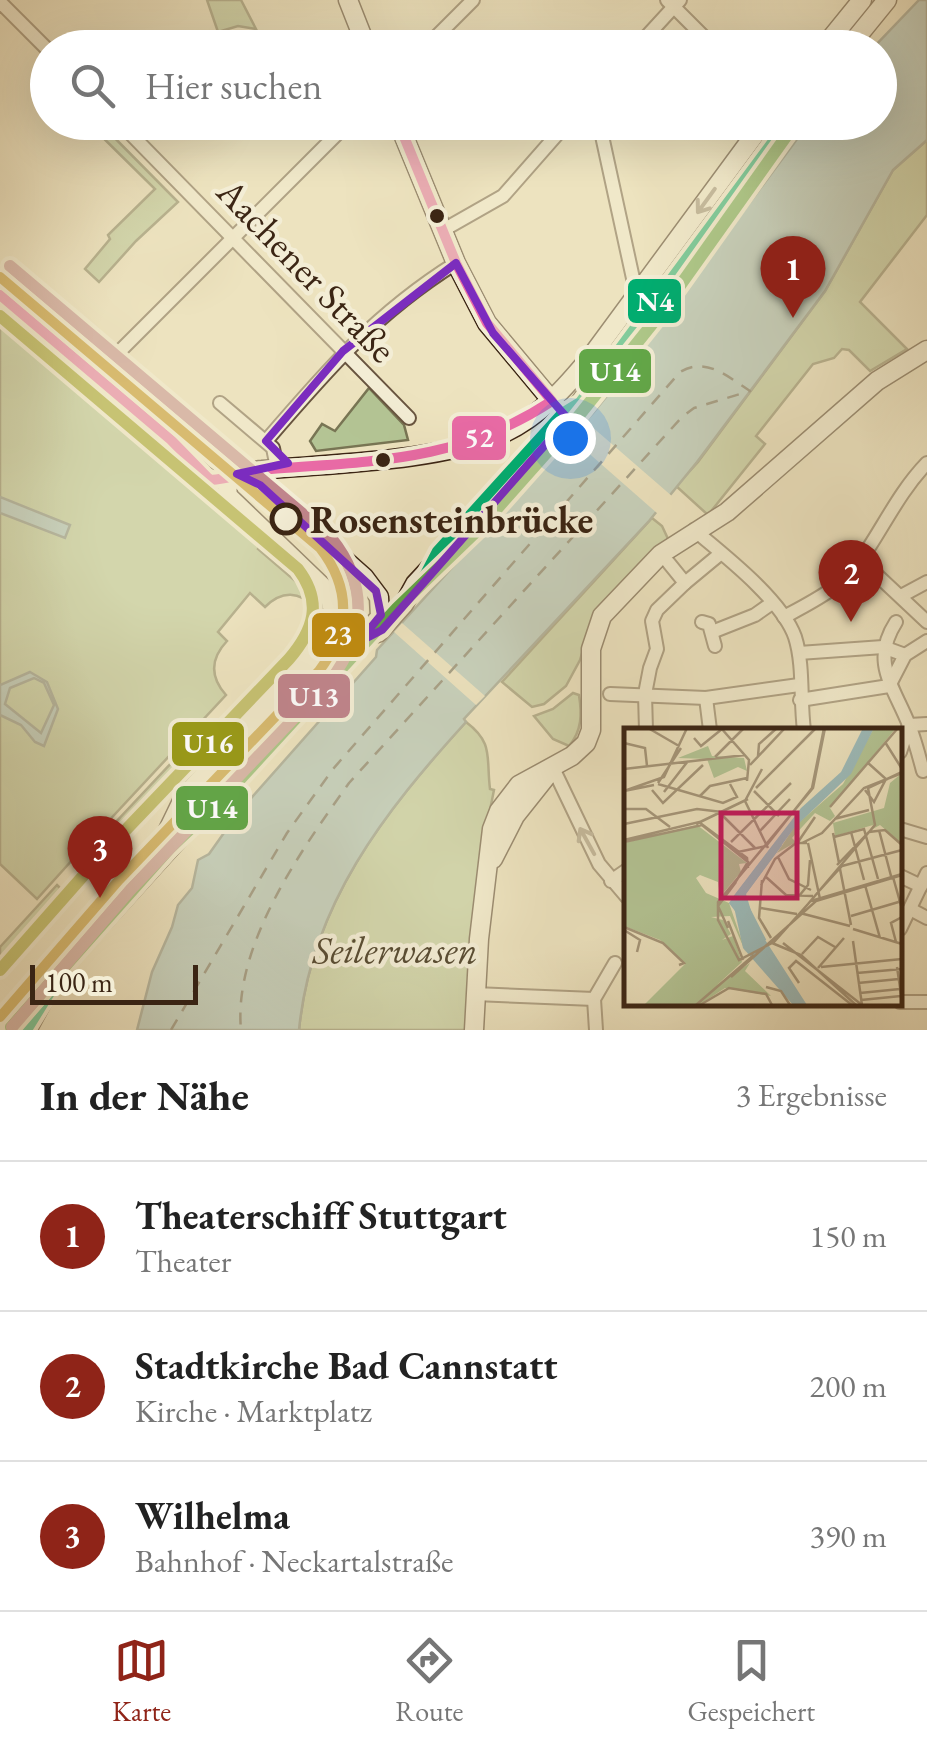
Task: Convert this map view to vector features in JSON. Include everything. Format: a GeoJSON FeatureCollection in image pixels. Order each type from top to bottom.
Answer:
{"type":"FeatureCollection","features":[{"type":"Feature","properties":{"kind":"main road"},"geometry":{"type":"LineString","coordinates":[[348,0],[360,30]]}},
{"type":"Feature","properties":{"kind":"main road"},"geometry":{"type":"LineString","coordinates":[[838,30],[862,0]]}},
{"type":"Feature","properties":{"kind":"main road"},"geometry":{"type":"LineString","coordinates":[[863,30],[887,0]]}},
{"type":"Feature","properties":{"kind":"main road"},"geometry":{"type":"LineString","coordinates":[[406,140],[456,263],[493,333],[560,411]]}},
{"type":"Feature","properties":{"kind":"main road"},"geometry":{"type":"LineString","coordinates":[[203,475],[218,481],[277,468],[414,454],[483,440],[560,411],[592,354],[751,140]]}},
{"type":"Feature","properties":{"kind":"main road"},"geometry":{"type":"LineString","coordinates":[[360,642],[380,632],[399,609],[415,584],[560,411],[773,140]]}},
{"type":"Feature","properties":{"kind":"main road"},"geometry":{"type":"LineString","coordinates":[[0,295],[171,440],[228,508],[246,513]]}},
{"type":"Feature","properties":{"kind":"main road"},"geometry":{"type":"LineString","coordinates":[[474,1030],[492,829],[499,810],[514,790],[578,752],[589,736],[591,649],[602,616],[646,567],[694,530],[737,504],[888,374],[927,350]]}},
{"type":"Feature","properties":{"kind":"main road"},"geometry":{"type":"LineString","coordinates":[[141,883],[184,797],[328,637],[334,620],[329,593],[227,492],[228,483],[236,475]]}},
{"type":"Feature","properties":{"kind":"main road"},"geometry":{"type":"LineString","coordinates":[[12,1027],[379,619],[379,597],[364,577],[251,478],[236,475]]}},
{"type":"Feature","properties":{"kind":"main road"},"geometry":{"type":"LineString","coordinates":[[489,869],[515,816],[553,768]]}},
{"type":"Feature","properties":{"kind":"street"},"geometry":{"type":"LineString","coordinates":[[443,30],[473,0]]}},
{"type":"Feature","properties":{"kind":"street"},"geometry":{"type":"LineString","coordinates":[[0,2],[30,32]]}},
{"type":"Feature","properties":{"kind":"street"},"geometry":{"type":"LineString","coordinates":[[651,30],[674,2],[699,30]]}},
{"type":"Feature","properties":{"kind":"street","name":"Aachener Straße"},"geometry":{"type":"LineString","coordinates":[[137,140],[409,418]]}},
{"type":"Feature","properties":{"kind":"street"},"geometry":{"type":"LineString","coordinates":[[121,350],[331,140]]}},
{"type":"Feature","properties":{"kind":"street"},"geometry":{"type":"LineString","coordinates":[[445,229],[503,196],[552,140]]}},
{"type":"Feature","properties":{"kind":"street"},"geometry":{"type":"LineString","coordinates":[[603,140],[634,283],[641,289]]}},
{"type":"Feature","properties":{"kind":"street"},"geometry":{"type":"LineString","coordinates":[[266,441],[343,351],[419,286],[456,263]]}},
{"type":"Feature","properties":{"kind":"street"},"geometry":{"type":"LineString","coordinates":[[220,404],[273,448],[277,468]]}},
{"type":"Feature","properties":{"kind":"street"},"geometry":{"type":"LineString","coordinates":[[784,617],[840,582],[861,560],[902,492],[927,462]]}},
{"type":"Feature","properties":{"kind":"street"},"geometry":{"type":"LineString","coordinates":[[694,530],[772,603],[794,634],[799,653],[804,728]]}},
{"type":"Feature","properties":{"kind":"street"},"geometry":{"type":"LineString","coordinates":[[646,728],[645,694],[658,649],[652,621],[656,610],[720,554]]}},
{"type":"Feature","properties":{"kind":"street"},"geometry":{"type":"LineString","coordinates":[[861,560],[927,622]]}},
{"type":"Feature","properties":{"kind":"street"},"geometry":{"type":"LineString","coordinates":[[668,562],[684,583]]}},
{"type":"Feature","properties":{"kind":"street"},"geometry":{"type":"LineString","coordinates":[[901,596],[927,582]]}},
{"type":"Feature","properties":{"kind":"street"},"geometry":{"type":"LineString","coordinates":[[714,632],[756,615],[772,603]]}},
{"type":"Feature","properties":{"kind":"street"},"geometry":{"type":"LineString","coordinates":[[896,622],[883,647],[889,686],[923,772]]}},
{"type":"Feature","properties":{"kind":"street"},"geometry":{"type":"LineString","coordinates":[[889,686],[905,654],[927,641]]}},
{"type":"Feature","properties":{"kind":"street"},"geometry":{"type":"LineString","coordinates":[[799,653],[883,647],[905,654]]}},
{"type":"Feature","properties":{"kind":"street"},"geometry":{"type":"LineString","coordinates":[[610,694],[706,698],[800,685]]}},
{"type":"Feature","properties":{"kind":"street"},"geometry":{"type":"LineString","coordinates":[[800,700],[889,686]]}},
{"type":"Feature","properties":{"kind":"street"},"geometry":{"type":"LineString","coordinates":[[706,698],[710,728]]}},
{"type":"Feature","properties":{"kind":"street"},"geometry":{"type":"LineString","coordinates":[[904,729],[927,724]]}},
{"type":"Feature","properties":{"kind":"street"},"geometry":{"type":"LineString","coordinates":[[553,768],[578,826],[611,881],[624,894]]}},
{"type":"Feature","properties":{"kind":"street"},"geometry":{"type":"LineString","coordinates":[[902,830],[927,837]]}},
{"type":"Feature","properties":{"kind":"street"},"geometry":{"type":"LineString","coordinates":[[611,881],[624,872]]}},
{"type":"Feature","properties":{"kind":"street"},"geometry":{"type":"LineString","coordinates":[[902,925],[924,880]]}},
{"type":"Feature","properties":{"kind":"street"},"geometry":{"type":"LineString","coordinates":[[910,909],[927,918]]}},
{"type":"Feature","properties":{"kind":"street"},"geometry":{"type":"LineString","coordinates":[[596,1030],[594,999],[615,963]]}},
{"type":"Feature","properties":{"kind":"street"},"geometry":{"type":"LineString","coordinates":[[475,994],[594,999]]}},
{"type":"Feature","properties":{"kind":"highlighted area"},"geometry":{"type":"Polygon","coordinates":[[[456,263],[493,333],[568,419],[382,630],[359,642],[381,615],[376,591],[260,485],[237,474],[288,463],[266,441],[343,351],[456,263]]]}},
{"type":"Feature","properties":{"kind":"green space"},"geometry":{"type":"Polygon","coordinates":[[[207,0],[241,0],[256,29],[238,26],[217,30],[207,0]]]}},
{"type":"Feature","properties":{"kind":"green space"},"geometry":{"type":"Polygon","coordinates":[[[105,140],[117,140],[178,202],[99,282],[85,269],[110,239],[108,235],[155,189],[105,140]]]}},
{"type":"Feature","properties":{"kind":"green space"},"geometry":{"type":"Polygon","coordinates":[[[927,140],[927,215],[860,302],[907,349],[870,371],[849,350],[842,349],[834,358],[813,364],[756,436],[765,444],[708,515],[676,486],[825,291],[893,170],[927,140]]]}},
{"type":"Feature","properties":{"kind":"green space"},"geometry":{"type":"Polygon","coordinates":[[[0,308],[138,423],[134,428],[175,462],[171,467],[321,603],[316,608],[303,598],[284,595],[265,607],[250,593],[218,632],[227,641],[217,654],[214,668],[226,695],[89,842],[94,856],[88,863],[74,858],[37,899],[0,864],[0,308]]]}},
{"type":"Feature","properties":{"kind":"green space"},"geometry":{"type":"Polygon","coordinates":[[[369,388],[404,425],[408,440],[316,451],[310,441],[322,424],[335,431],[369,388]]]}},
{"type":"Feature","properties":{"kind":"green space"},"geometry":{"type":"Polygon","coordinates":[[[652,518],[662,526],[669,541],[588,633],[566,686],[544,704],[532,707],[502,682],[652,518]]]}},
{"type":"Feature","properties":{"kind":"green space"},"geometry":{"type":"Polygon","coordinates":[[[573,693],[579,695],[581,716],[569,746],[553,739],[534,716],[553,709],[573,693]]]}},
{"type":"Feature","properties":{"kind":"green space","name":"Seilerwasen"},"geometry":{"type":"Polygon","coordinates":[[[466,722],[485,744],[490,789],[494,790],[466,1030],[299,1030],[306,985],[335,901],[380,826],[466,722]]]}},
{"type":"Feature","properties":{"kind":"green space"},"geometry":{"type":"Polygon","coordinates":[[[205,727],[215,741],[128,835],[115,823],[205,727]]]}},
{"type":"Feature","properties":{"kind":"green space"},"geometry":{"type":"Polygon","coordinates":[[[57,885],[70,898],[0,973],[0,947],[57,885]]]}},
{"type":"Feature","properties":{"kind":"water"},"geometry":{"type":"Polygon","coordinates":[[[919,0],[927,0],[927,140],[893,170],[825,291],[697,462],[649,521],[464,719],[466,722],[380,826],[335,901],[306,985],[299,1030],[137,1030],[152,972],[178,905],[192,888],[198,860],[209,854],[238,813],[376,657],[377,650],[593,413],[611,391],[608,387],[796,140],[897,140],[897,30],[890,30],[919,0]]]}},
{"type":"Feature","properties":{"kind":"water"},"geometry":{"type":"Polygon","coordinates":[[[0,497],[70,525],[65,538],[0,513],[0,497]]]}},
{"type":"Feature","properties":{"kind":"water"},"geometry":{"type":"Polygon","coordinates":[[[30,672],[47,682],[58,709],[44,746],[35,742],[21,725],[0,715],[0,685],[30,672]],[[34,678],[10,688],[5,704],[41,733],[54,705],[44,683],[34,678]]]}},
{"type":"Feature","properties":{"kind":"pier"},"geometry":{"type":"Polygon","coordinates":[[[583,419],[673,497],[658,514],[568,435],[583,419]]]}},
{"type":"Feature","properties":{"kind":"pier","name":"Rosensteinbrücke"},"geometry":{"type":"Polygon","coordinates":[[[402,623],[485,696],[476,705],[394,632],[402,623]]]}},
{"type":"Feature","properties":{"kind":"ferry route"},"geometry":{"type":"LineString","coordinates":[[171,1030],[287,833],[333,769],[680,372],[708,367],[750,391],[694,408],[682,417],[349,783],[292,868],[259,932],[241,998],[241,1030]]}},
{"type":"Feature","properties":{"kind":"transit line","name":"52"},"geometry":{"type":"LineString","coordinates":[[0,295],[171,440],[210,480],[271,469],[382,460],[451,447],[484,436],[552,401],[487,323],[456,263],[405,140]]}},
{"type":"Feature","properties":{"kind":"transit line","name":"N4"},"geometry":{"type":"LineString","coordinates":[[27,1030],[69,962],[326,676],[359,642],[382,630],[425,574],[437,551],[562,413],[580,402],[774,140]]}},
{"type":"Feature","properties":{"kind":"transit line","name":"U14"},"geometry":{"type":"LineString","coordinates":[[11,1027],[169,849],[221,800],[397,608],[479,529],[573,423],[657,318],[784,140]]}},
{"type":"Feature","properties":{"kind":"transit line","name":"U13"},"geometry":{"type":"LineString","coordinates":[[10,266],[331,538],[352,573],[358,609],[351,645],[330,680],[130,890],[12,1027]]}},
{"type":"Feature","properties":{"kind":"transit line","name":"23"},"geometry":{"type":"LineString","coordinates":[[0,277],[320,548],[338,579],[343,610],[337,640],[319,671],[119,880],[0,1017]]}},
{"type":"Feature","properties":{"kind":"transit line","name":"U16"},"geometry":{"type":"LineString","coordinates":[[0,316],[298,569],[313,604],[309,626],[289,659],[98,859],[0,970]]}},
{"type":"Feature","properties":{"kind":"place","name":"Theaterschiff Stuttgart"},"geometry":{"type":"Point","coordinates":[793,318]}},
{"type":"Feature","properties":{"kind":"place","name":"Rosensteinbrücke"},"geometry":{"type":"Point","coordinates":[286,519]}},
{"type":"Feature","properties":{"kind":"place","name":"Stadtkirche Bad Cannstatt"},"geometry":{"type":"Point","coordinates":[851,622]}},
{"type":"Feature","properties":{"kind":"place","name":"Wilhelma"},"geometry":{"type":"Point","coordinates":[100,898]}}]}
